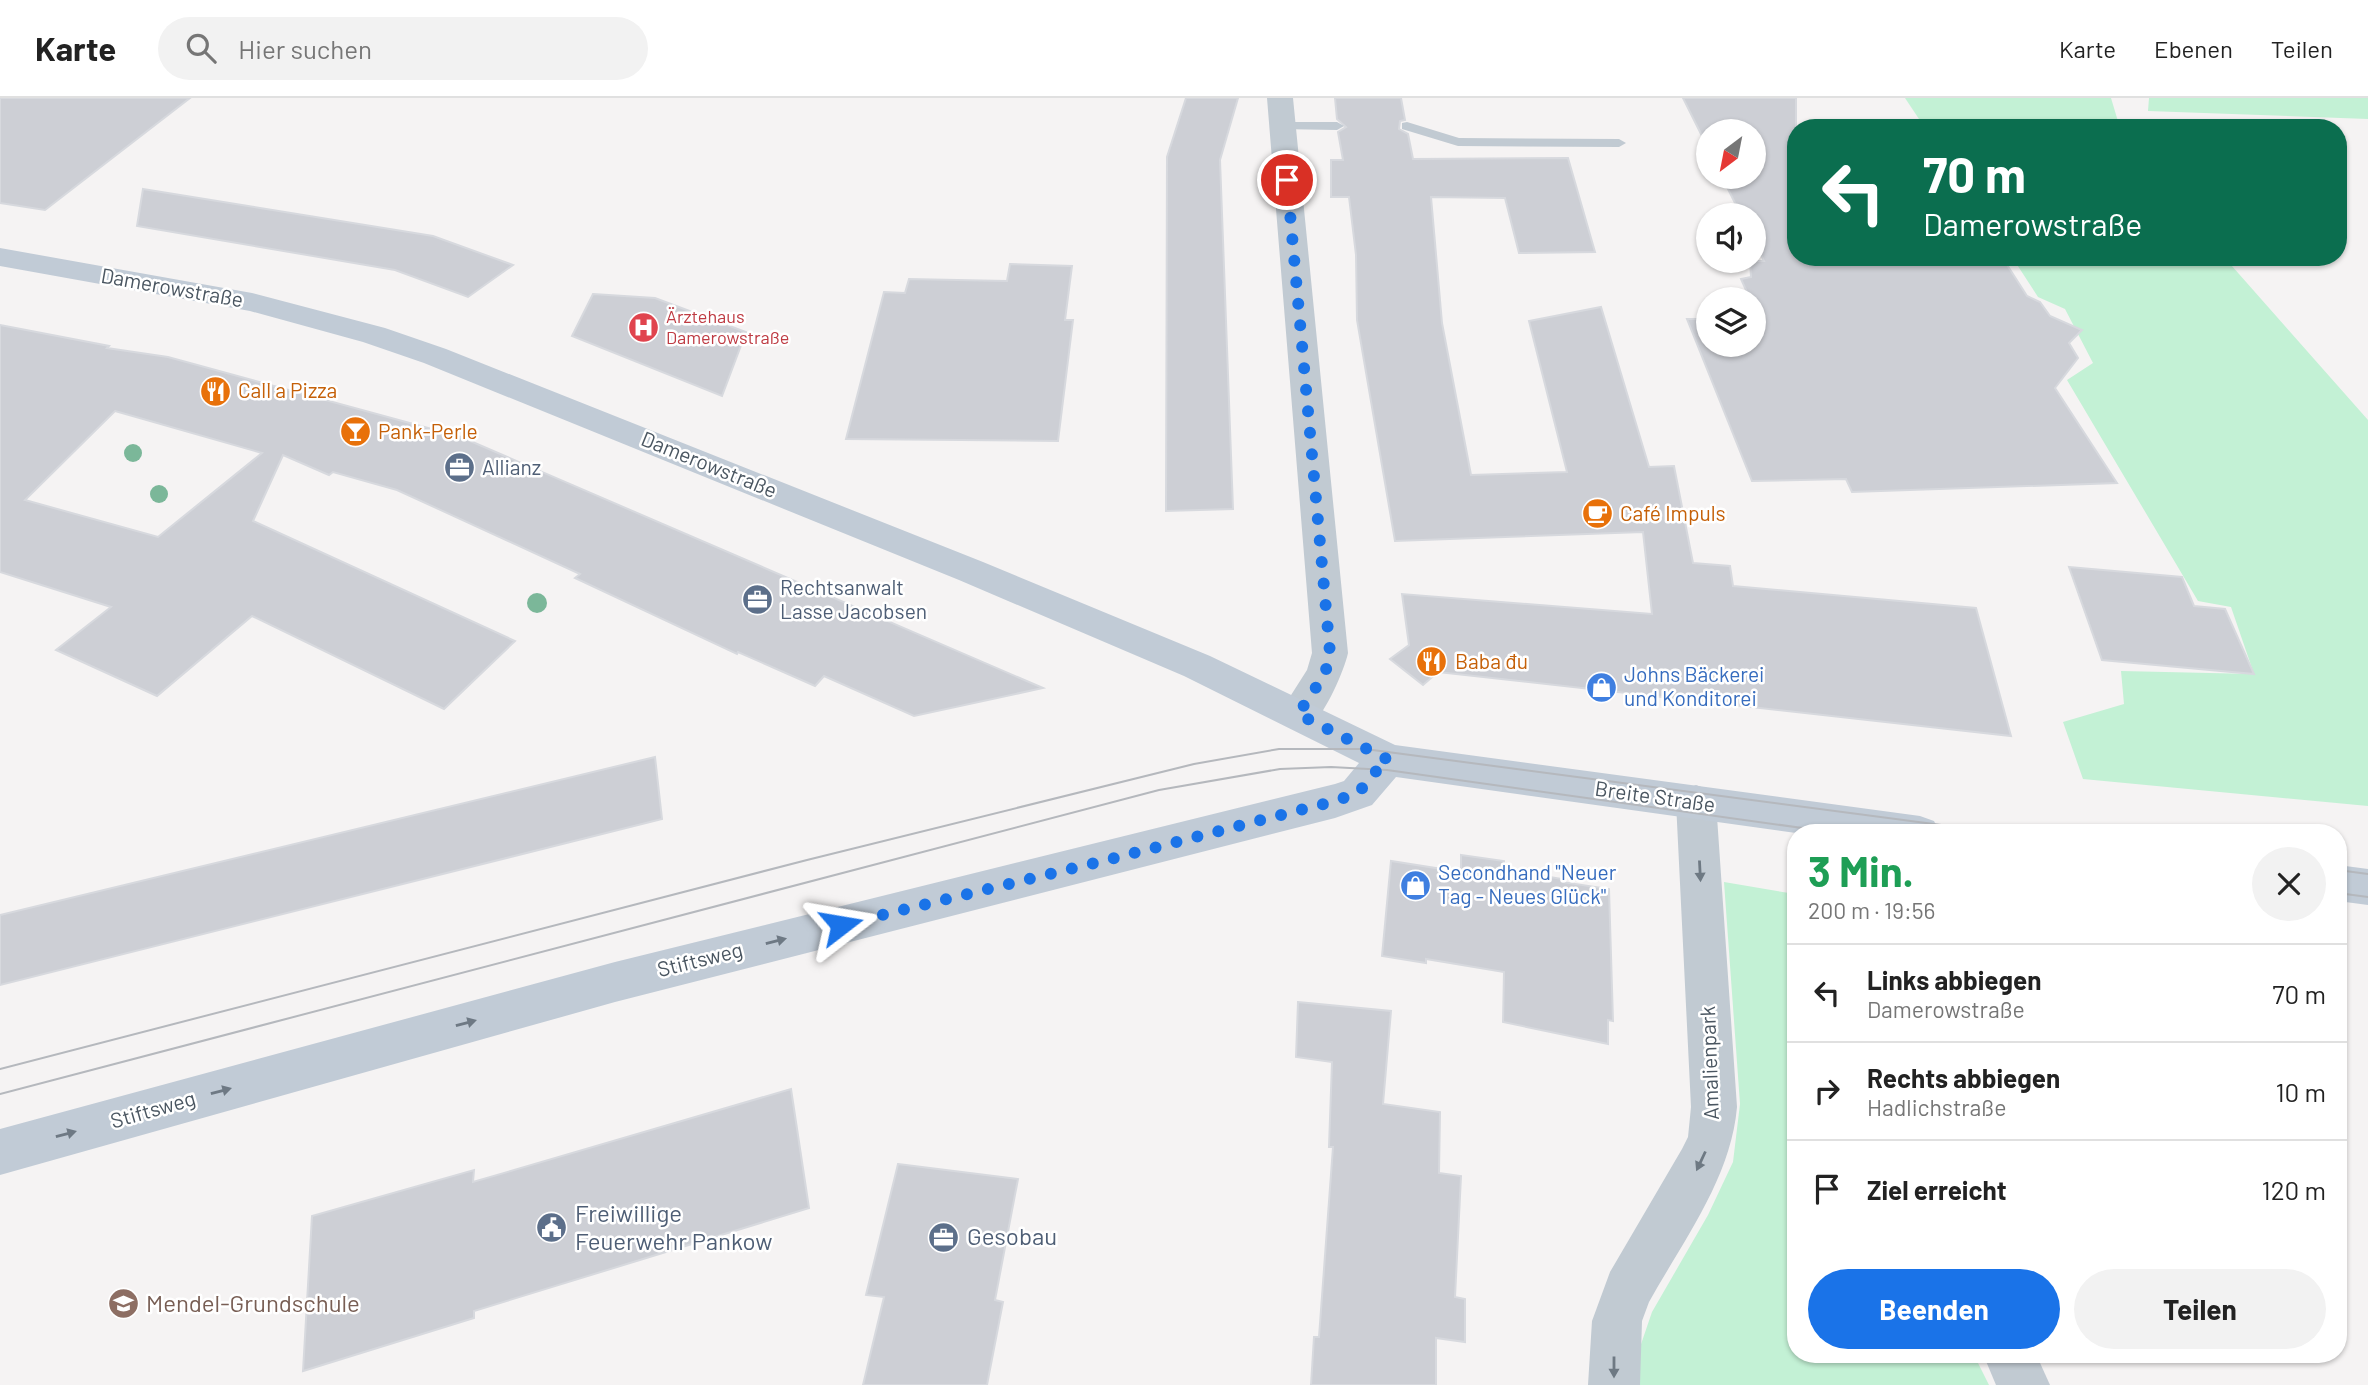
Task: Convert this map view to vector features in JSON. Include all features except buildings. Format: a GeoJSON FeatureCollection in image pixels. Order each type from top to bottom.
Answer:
{"type":"FeatureCollection","features":[{"type":"Feature","properties":{"kind":"main road","name":"Damerowstraße"},"geometry":{"type":"LineString","coordinates":[[0,257],[252,302],[374,335],[435,356],[1014,589],[1197,666],[1389,760]]}},
{"type":"Feature","properties":{"kind":"main road","name":"Breite Straße"},"geometry":{"type":"LineString","coordinates":[[1389,760],[1825,824]]}},
{"type":"Feature","properties":{"kind":"main road","name":"Stiftsweg"},"geometry":{"type":"LineString","coordinates":[[0,1152],[615,982],[1335,801],[1358,793],[1389,760]]}},
{"type":"Feature","properties":{"kind":"main road"},"geometry":{"type":"LineString","coordinates":[[2347,884],[2368,887]]}},
{"type":"Feature","properties":{"kind":"street"},"geometry":{"type":"LineString","coordinates":[[1281,112],[1330,653],[1325,674],[1298,714]]}},
{"type":"Feature","properties":{"kind":"street","name":"Amalienpark"},"geometry":{"type":"LineString","coordinates":[[1614,1385],[1617,1321],[1628,1290],[1699,1166],[1712,1137],[1714,1107],[1696,803]]}},
{"type":"Feature","properties":{"kind":"street"},"geometry":{"type":"LineString","coordinates":[[2013,1363],[2024,1385]]}},
{"type":"Feature","properties":{"kind":"lane"},"geometry":{"type":"LineString","coordinates":[[1281,112],[1337,126]]}},
{"type":"Feature","properties":{"kind":"lane"},"geometry":{"type":"LineString","coordinates":[[1407,125],[1458,142],[1619,142]]}},
{"type":"Feature","properties":{"kind":"green space"},"geometry":{"type":"Polygon","coordinates":[[[1905,98],[2111,98],[2117,119],[1919,119],[1905,98]]]}},
{"type":"Feature","properties":{"kind":"green space"},"geometry":{"type":"Polygon","coordinates":[[[2149,98],[2368,98],[2368,119],[2148,111],[2149,98]]]}},
{"type":"Feature","properties":{"kind":"green space"},"geometry":{"type":"Polygon","coordinates":[[[2018,266],[2232,266],[2368,420],[2368,806],[2083,779],[2063,722],[2124,704],[2121,671],[2254,674],[2231,607],[2198,601],[2067,380],[2093,363],[2065,309],[2038,297],[2018,266]]]}},
{"type":"Feature","properties":{"kind":"green space"},"geometry":{"type":"Polygon","coordinates":[[[1724,882],[1787,893],[1787,1363],[1978,1363],[1989,1385],[1639,1385],[1638,1353],[1652,1312],[1708,1215],[1733,1162],[1740,1104],[1724,882]]]}},
{"type":"Feature","properties":{"kind":"tram line"},"geometry":{"type":"LineString","coordinates":[[0,1069],[807,860],[1194,764],[1279,749],[1365,749],[1934,824]]}},
{"type":"Feature","properties":{"kind":"tram line"},"geometry":{"type":"LineString","coordinates":[[0,1094],[1159,790],[1280,769],[1331,767],[1387,770],[1787,826]]}},
{"type":"Feature","properties":{"kind":"tram line"},"geometry":{"type":"LineString","coordinates":[[2347,871],[2368,874]]}},
{"type":"Feature","properties":{"kind":"tram line"},"geometry":{"type":"LineString","coordinates":[[2347,894],[2368,897]]}},
{"type":"Feature","properties":{"kind":"place","name":"Ärztehaus Damerowstraße"},"geometry":{"type":"Point","coordinates":[643,327]}},
{"type":"Feature","properties":{"kind":"place","name":"Call a Pizza"},"geometry":{"type":"Point","coordinates":[215,391]}},
{"type":"Feature","properties":{"kind":"place","name":"Pank-Perle"},"geometry":{"type":"Point","coordinates":[355,432]}},
{"type":"Feature","properties":{"kind":"place","name":"Allianz"},"geometry":{"type":"Point","coordinates":[459,468]}},
{"type":"Feature","properties":{"kind":"place","name":"Café Impuls"},"geometry":{"type":"Point","coordinates":[1597,514]}},
{"type":"Feature","properties":{"kind":"place","name":"Rechtsanwalt Lasse Jacobsen"},"geometry":{"type":"Point","coordinates":[757,600]}},
{"type":"Feature","properties":{"kind":"place","name":"Baba đu"},"geometry":{"type":"Point","coordinates":[1432,662]}},
{"type":"Feature","properties":{"kind":"place","name":"Johns Bäckerei und Konditorei"},"geometry":{"type":"Point","coordinates":[1601,687]}},
{"type":"Feature","properties":{"kind":"place","name":"Secondhand \"Neuer Tag - Neues Glück\""},"geometry":{"type":"Point","coordinates":[1415,885]}},
{"type":"Feature","properties":{"kind":"place","name":"Freiwillige Feuerwehr Pankow"},"geometry":{"type":"Point","coordinates":[552,1228]}},
{"type":"Feature","properties":{"kind":"place","name":"Gesobau"},"geometry":{"type":"Point","coordinates":[944,1237]}},
{"type":"Feature","properties":{"kind":"place","name":"Mendel-Grundschule"},"geometry":{"type":"Point","coordinates":[123,1304]}},
{"type":"Feature","properties":{"kind":"route"},"geometry":{"type":"LineString","coordinates":[[841,925],[1335,801],[1358,793],[1389,760],[1298,714],[1325,674],[1330,653],[1287,180]]}}]}
